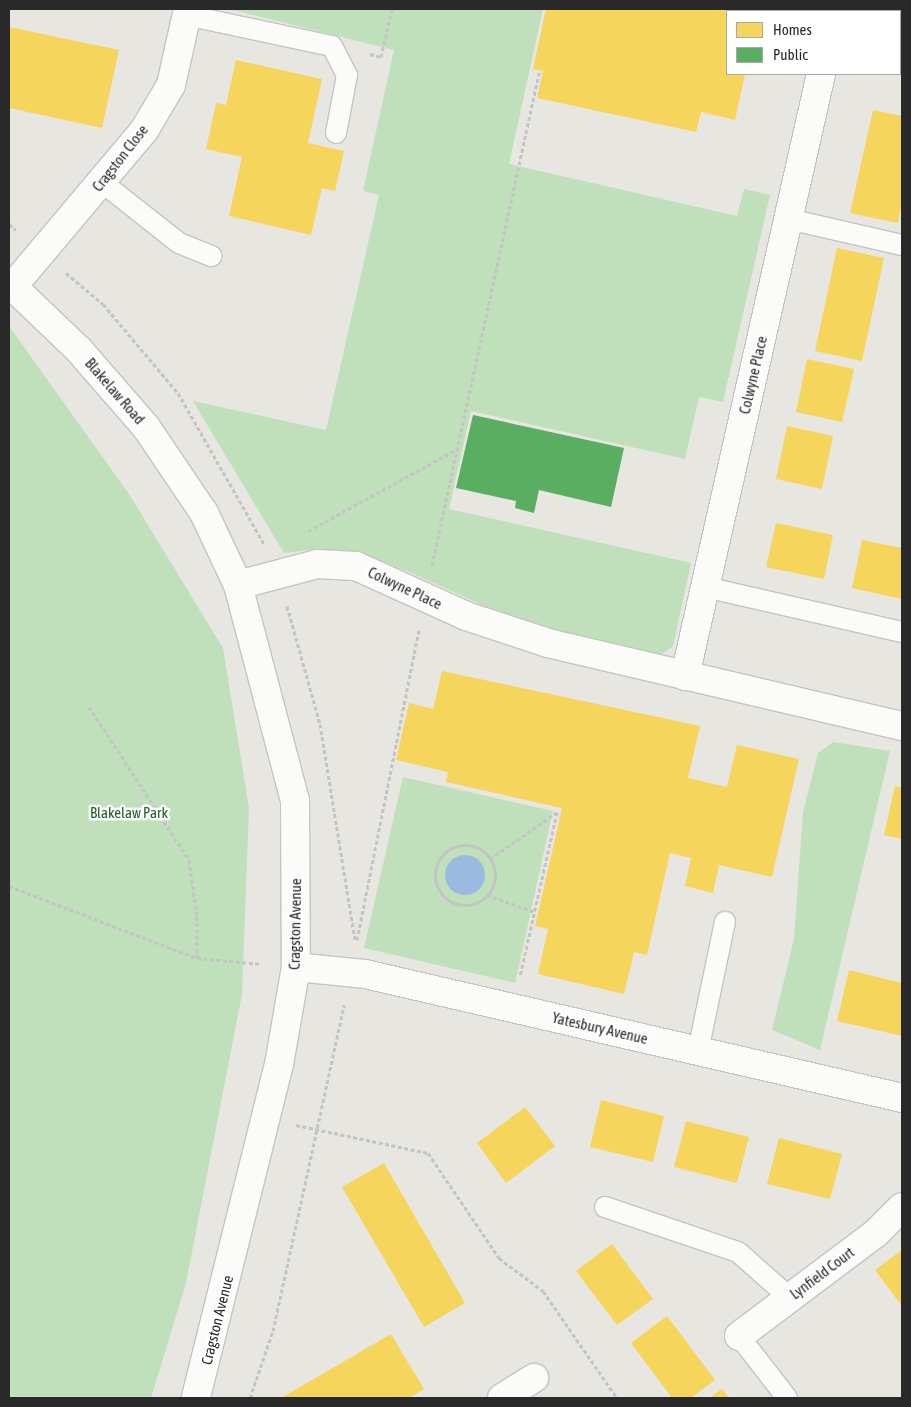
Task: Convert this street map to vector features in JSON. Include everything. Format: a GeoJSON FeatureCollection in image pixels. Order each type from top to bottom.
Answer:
{"type":"FeatureCollection","features":[{"type":"Feature","properties":{"kind":"street","name":"Cragston Close"},"geometry":{"type":"LineString","coordinates":[[11,284],[102,183],[145,129],[171,84],[187,12]]}},
{"type":"Feature","properties":{"kind":"street","name":"Colwyne Place"},"geometry":{"type":"LineString","coordinates":[[685,676],[821,75]]}},
{"type":"Feature","properties":{"kind":"street","name":"Blakelaw Road"},"geometry":{"type":"LineString","coordinates":[[11,284],[78,350],[146,427],[204,513]]}},
{"type":"Feature","properties":{"kind":"street","name":"Cragston Avenue"},"geometry":{"type":"LineString","coordinates":[[196,1398],[266,1119],[296,967],[295,800],[238,585],[204,513]]}},
{"type":"Feature","properties":{"kind":"street","name":"Colwyne Place"},"geometry":{"type":"LineString","coordinates":[[238,585],[317,564],[356,566],[426,596],[466,616],[548,644],[902,726]]}},
{"type":"Feature","properties":{"kind":"street","name":"Yatesbury Avenue"},"geometry":{"type":"LineString","coordinates":[[296,967],[365,974],[902,1098]]}},
{"type":"Feature","properties":{"kind":"street","name":"Lynfield Court"},"geometry":{"type":"LineString","coordinates":[[739,1336],[874,1234],[902,1207]]}},
{"type":"Feature","properties":{"kind":"street"},"geometry":{"type":"LineString","coordinates":[[502,1398],[534,1378]]}},
{"type":"Feature","properties":{"kind":"lane"},"geometry":{"type":"LineString","coordinates":[[187,12],[332,46],[347,75],[336,133]]}},
{"type":"Feature","properties":{"kind":"lane"},"geometry":{"type":"LineString","coordinates":[[102,183],[179,243],[211,256]]}},
{"type":"Feature","properties":{"kind":"lane"},"geometry":{"type":"LineString","coordinates":[[788,219],[902,245]]}},
{"type":"Feature","properties":{"kind":"lane"},"geometry":{"type":"LineString","coordinates":[[705,587],[902,632]]}},
{"type":"Feature","properties":{"kind":"lane"},"geometry":{"type":"LineString","coordinates":[[698,1051],[725,922]]}},
{"type":"Feature","properties":{"kind":"lane"},"geometry":{"type":"LineString","coordinates":[[604,1207],[745,1255],[790,1298]]}},
{"type":"Feature","properties":{"kind":"lane"},"geometry":{"type":"LineString","coordinates":[[739,1336],[787,1398]]}},
{"type":"Feature","properties":{"kind":"path"},"geometry":{"type":"LineString","coordinates":[[332,46],[381,57],[392,9]]}},
{"type":"Feature","properties":{"kind":"path"},"geometry":{"type":"LineString","coordinates":[[356,943],[426,596],[539,73]]}},
{"type":"Feature","properties":{"kind":"path"},"geometry":{"type":"LineString","coordinates":[[302,534],[457,449]]}},
{"type":"Feature","properties":{"kind":"path"},"geometry":{"type":"LineString","coordinates":[[89,707],[189,860],[197,916],[197,958]]}},
{"type":"Feature","properties":{"kind":"path"},"geometry":{"type":"LineString","coordinates":[[490,859],[557,812],[513,1008]]}},
{"type":"Feature","properties":{"kind":"path"},"geometry":{"type":"LineString","coordinates":[[466,844],[478,847],[490,859],[495,875],[487,895],[469,905],[449,900],[437,885],[436,866],[442,854],[466,844]]}},
{"type":"Feature","properties":{"kind":"path"},"geometry":{"type":"LineString","coordinates":[[9,886],[197,958],[296,967]]}},
{"type":"Feature","properties":{"kind":"path"},"geometry":{"type":"LineString","coordinates":[[487,895],[535,912]]}},
{"type":"Feature","properties":{"kind":"path"},"geometry":{"type":"LineString","coordinates":[[263,974],[266,954]]}},
{"type":"Feature","properties":{"kind":"path"},"geometry":{"type":"LineString","coordinates":[[266,1119],[428,1153],[499,1258],[543,1291],[617,1398]]}},
{"type":"Feature","properties":{"kind":"green space"},"geometry":{"type":"Polygon","coordinates":[[[229,9],[543,9],[509,164],[737,216],[744,189],[770,195],[723,402],[699,397],[685,459],[471,411],[449,509],[691,563],[673,646],[654,660],[549,635],[407,571],[354,553],[317,549],[284,553],[193,401],[326,430],[379,195],[363,191],[394,50],[229,9]]]}},
{"type":"Feature","properties":{"kind":"green space","name":"Blakelaw Park"},"geometry":{"type":"Polygon","coordinates":[[[9,326],[129,494],[223,648],[249,808],[242,994],[186,1283],[151,1398],[9,1398],[9,326]]]}},
{"type":"Feature","properties":{"kind":"green space"},"geometry":{"type":"Polygon","coordinates":[[[833,742],[890,751],[820,1050],[772,1030],[794,939],[803,812],[818,753],[833,742]]]}},
{"type":"Feature","properties":{"kind":"green space"},"geometry":{"type":"Polygon","coordinates":[[[403,777],[553,811],[515,983],[364,948],[403,777]]]}},
{"type":"Feature","properties":{"kind":"water"},"geometry":{"type":"Polygon","coordinates":[[[465,855],[479,861],[485,875],[479,889],[465,895],[451,889],[445,875],[451,861],[465,855]]]}},
{"type":"Feature","properties":{"kind":"building: Homes"},"geometry":{"type":"Polygon","coordinates":[[[546,9],[759,9],[726,10],[726,75],[745,75],[735,120],[701,112],[696,132],[537,98],[543,71],[533,69],[546,9]]]}},
{"type":"Feature","properties":{"kind":"building: Homes"},"geometry":{"type":"Polygon","coordinates":[[[9,27],[119,50],[102,128],[9,108],[9,27]]]}},
{"type":"Feature","properties":{"kind":"building: Homes"},"geometry":{"type":"Polygon","coordinates":[[[236,60],[322,79],[308,143],[344,151],[335,191],[322,188],[311,235],[229,216],[242,157],[206,149],[216,103],[226,105],[236,60]]]}},
{"type":"Feature","properties":{"kind":"building: Homes"},"geometry":{"type":"Polygon","coordinates":[[[873,110],[902,116],[902,201],[898,223],[850,213],[873,110]]]}},
{"type":"Feature","properties":{"kind":"building: Homes"},"geometry":{"type":"Polygon","coordinates":[[[837,248],[884,258],[862,361],[815,351],[837,248]]]}},
{"type":"Feature","properties":{"kind":"building: Homes"},"geometry":{"type":"Polygon","coordinates":[[[807,359],[854,369],[842,422],[796,412],[807,359]]]}},
{"type":"Feature","properties":{"kind":"building: Homes"},"geometry":{"type":"Polygon","coordinates":[[[787,426],[833,436],[822,489],[776,479],[787,426]]]}},
{"type":"Feature","properties":{"kind":"building: Homes"},"geometry":{"type":"Polygon","coordinates":[[[776,523],[833,535],[824,579],[766,567],[776,523]]]}},
{"type":"Feature","properties":{"kind":"building: Homes"},"geometry":{"type":"Polygon","coordinates":[[[862,540],[902,548],[902,599],[852,588],[862,540]]]}},
{"type":"Feature","properties":{"kind":"building: Homes"},"geometry":{"type":"Polygon","coordinates":[[[442,671],[700,726],[688,778],[727,787],[737,745],[799,759],[772,877],[719,865],[713,893],[685,886],[691,858],[670,853],[647,955],[634,952],[624,994],[538,974],[548,929],[535,926],[562,808],[446,782],[448,772],[396,760],[409,703],[433,709],[442,671]]]}},
{"type":"Feature","properties":{"kind":"building: Homes"},"geometry":{"type":"Polygon","coordinates":[[[895,786],[902,788],[902,839],[884,835],[895,786]]]}},
{"type":"Feature","properties":{"kind":"building: Homes"},"geometry":{"type":"Polygon","coordinates":[[[849,970],[902,983],[902,1036],[837,1021],[849,970]]]}},
{"type":"Feature","properties":{"kind":"building: Homes"},"geometry":{"type":"Polygon","coordinates":[[[601,1100],[664,1116],[653,1162],[590,1147],[601,1100]]]}},
{"type":"Feature","properties":{"kind":"building: Homes"},"geometry":{"type":"Polygon","coordinates":[[[525,1107],[555,1146],[506,1183],[477,1143],[525,1107]]]}},
{"type":"Feature","properties":{"kind":"building: Homes"},"geometry":{"type":"Polygon","coordinates":[[[686,1121],[749,1137],[737,1183],[674,1167],[686,1121]]]}},
{"type":"Feature","properties":{"kind":"building: Homes"},"geometry":{"type":"Polygon","coordinates":[[[779,1138],[842,1154],[830,1199],[767,1184],[779,1138]]]}},
{"type":"Feature","properties":{"kind":"building: Homes"},"geometry":{"type":"Polygon","coordinates":[[[384,1163],[465,1303],[424,1327],[342,1187],[384,1163]]]}},
{"type":"Feature","properties":{"kind":"building: Homes"},"geometry":{"type":"Polygon","coordinates":[[[612,1244],[653,1299],[617,1325],[576,1271],[612,1244]]]}},
{"type":"Feature","properties":{"kind":"building: Homes"},"geometry":{"type":"Polygon","coordinates":[[[902,1250],[902,1306],[875,1270],[902,1250]]]}},
{"type":"Feature","properties":{"kind":"building: Homes"},"geometry":{"type":"Polygon","coordinates":[[[667,1316],[715,1380],[691,1398],[672,1398],[631,1343],[667,1316]]]}},
{"type":"Feature","properties":{"kind":"building: Homes"},"geometry":{"type":"Polygon","coordinates":[[[391,1334],[424,1389],[409,1398],[281,1398],[391,1334]]]}},
{"type":"Feature","properties":{"kind":"building: Homes"},"geometry":{"type":"Polygon","coordinates":[[[722,1389],[729,1398],[709,1398],[722,1389]]]}},
{"type":"Feature","properties":{"kind":"building: Public"},"geometry":{"type":"Polygon","coordinates":[[[473,415],[624,448],[611,507],[539,490],[534,513],[515,508],[516,501],[456,488],[473,415]]]}}]}
